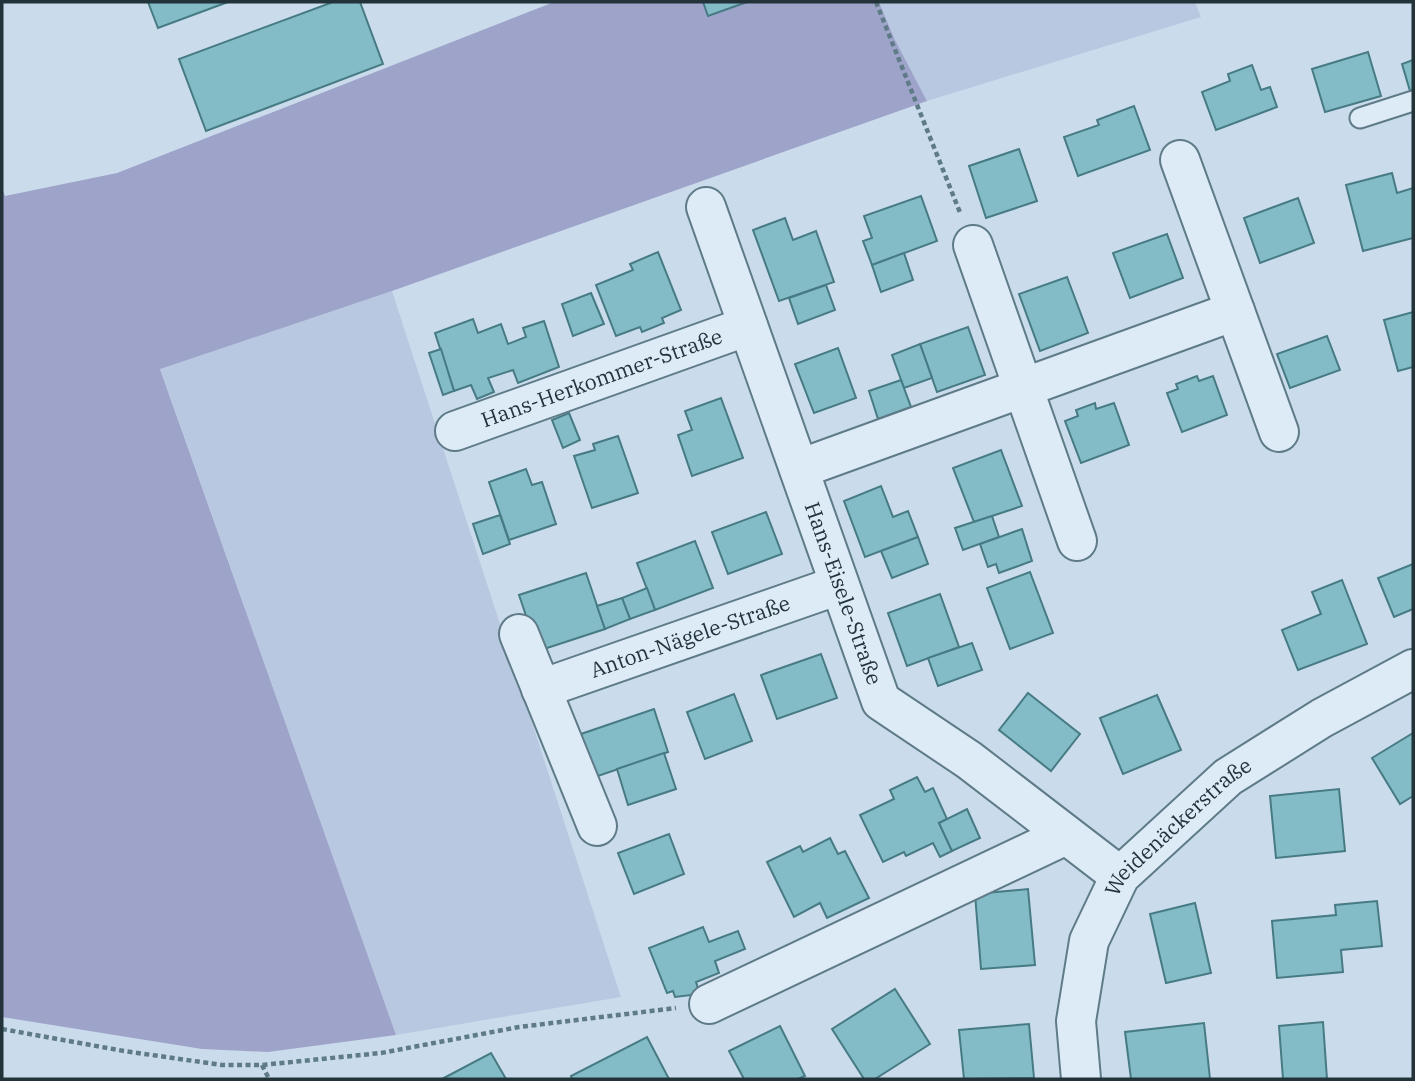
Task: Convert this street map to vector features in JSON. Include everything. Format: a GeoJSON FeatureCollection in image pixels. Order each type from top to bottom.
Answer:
{"type":"FeatureCollection","features":[{"type":"Feature","properties":{"kind":"street"},"geometry":{"type":"LineString","coordinates":[[1180,160],[1279,432]]}},
{"type":"Feature","properties":{"kind":"street","name":"Hans-Eisele-Straße"},"geometry":{"type":"LineString","coordinates":[[706,207],[880,701],[969,760],[1120,876]]}},
{"type":"Feature","properties":{"kind":"street"},"geometry":{"type":"LineString","coordinates":[[973,245],[1077,541]]}},
{"type":"Feature","properties":{"kind":"street"},"geometry":{"type":"LineString","coordinates":[[799,469],[1235,311]]}},
{"type":"Feature","properties":{"kind":"street","name":"Hans-Herkommer-Straße"},"geometry":{"type":"LineString","coordinates":[[456,431],[748,326]]}},
{"type":"Feature","properties":{"kind":"street","name":"Anton-Nägele-Straße"},"geometry":{"type":"LineString","coordinates":[[541,689],[839,585]]}},
{"type":"Feature","properties":{"kind":"street"},"geometry":{"type":"LineString","coordinates":[[519,634],[597,827]]}},
{"type":"Feature","properties":{"kind":"street","name":"Weidenäckerstraße"},"geometry":{"type":"LineString","coordinates":[[1081,1079],[1076,1021],[1089,941],[1120,876],[1228,777],[1322,718],[1413,669]]}},
{"type":"Feature","properties":{"kind":"street"},"geometry":{"type":"LineString","coordinates":[[709,1004],[1066,835]]}},
{"type":"Feature","properties":{"kind":"lane"},"geometry":{"type":"LineString","coordinates":[[1360,118],[1413,101]]}},
{"type":"Feature","properties":{"kind":"path"},"geometry":{"type":"LineString","coordinates":[[876,2],[973,245]]}},
{"type":"Feature","properties":{"kind":"path"},"geometry":{"type":"LineString","coordinates":[[2,1029],[210,1063],[262,1065],[381,1053],[519,1027],[709,1004]]}},
{"type":"Feature","properties":{"kind":"path"},"geometry":{"type":"LineString","coordinates":[[262,1065],[269,1079]]}},
{"type":"Feature","properties":{"kind":"shaded area"},"geometry":{"type":"Polygon","coordinates":[[[554,2],[879,2],[894,38],[927,101],[392,291],[160,369],[396,1035],[268,1052],[202,1049],[2,1017],[2,188],[5,196],[117,173],[554,2]]]}},
{"type":"Feature","properties":{"kind":"shaded area"},"geometry":{"type":"Polygon","coordinates":[[[879,2],[1195,2],[1201,17],[927,101],[894,38],[879,2]]]}},
{"type":"Feature","properties":{"kind":"shaded area"},"geometry":{"type":"Polygon","coordinates":[[[392,291],[621,997],[396,1035],[160,368],[392,291]]]}},
{"type":"Feature","properties":{"kind":"building"},"geometry":{"type":"Polygon","coordinates":[[[148,2],[228,2],[158,28],[148,2]]]}},
{"type":"Feature","properties":{"kind":"building"},"geometry":{"type":"Polygon","coordinates":[[[333,2],[360,2],[383,64],[206,131],[179,59],[333,2]]]}},
{"type":"Feature","properties":{"kind":"building"},"geometry":{"type":"Polygon","coordinates":[[[703,2],[747,2],[708,16],[703,2]]]}},
{"type":"Feature","properties":{"kind":"building"},"geometry":{"type":"Polygon","coordinates":[[[1368,52],[1381,96],[1325,112],[1312,69],[1368,52]]]}},
{"type":"Feature","properties":{"kind":"building"},"geometry":{"type":"Polygon","coordinates":[[[1413,60],[1413,90],[1410,91],[1402,64],[1413,60]]]}},
{"type":"Feature","properties":{"kind":"building"},"geometry":{"type":"Polygon","coordinates":[[[1252,65],[1261,90],[1270,87],[1277,107],[1216,130],[1202,92],[1230,81],[1228,74],[1252,65]]]}},
{"type":"Feature","properties":{"kind":"building"},"geometry":{"type":"Polygon","coordinates":[[[1134,106],[1150,150],[1078,176],[1064,137],[1099,125],[1097,120],[1134,106]]]}},
{"type":"Feature","properties":{"kind":"building"},"geometry":{"type":"Polygon","coordinates":[[[1019,149],[1037,201],[986,218],[969,166],[1019,149]]]}},
{"type":"Feature","properties":{"kind":"building"},"geometry":{"type":"Polygon","coordinates":[[[1392,173],[1397,193],[1413,188],[1413,238],[1363,251],[1346,185],[1392,173]]]}},
{"type":"Feature","properties":{"kind":"building"},"geometry":{"type":"Polygon","coordinates":[[[921,196],[937,241],[872,265],[863,241],[872,238],[864,216],[921,196]]]}},
{"type":"Feature","properties":{"kind":"building"},"geometry":{"type":"Polygon","coordinates":[[[1298,198],[1314,243],[1260,263],[1244,218],[1298,198]]]}},
{"type":"Feature","properties":{"kind":"building"},"geometry":{"type":"Polygon","coordinates":[[[785,218],[793,240],[816,231],[834,282],[779,301],[753,230],[785,218]]]}},
{"type":"Feature","properties":{"kind":"building"},"geometry":{"type":"Polygon","coordinates":[[[1167,234],[1183,278],[1130,298],[1113,253],[1167,234]]]}},
{"type":"Feature","properties":{"kind":"building"},"geometry":{"type":"Polygon","coordinates":[[[658,252],[681,310],[662,318],[664,323],[642,332],[640,327],[616,336],[596,285],[633,270],[630,264],[658,252]]]}},
{"type":"Feature","properties":{"kind":"building"},"geometry":{"type":"Polygon","coordinates":[[[904,253],[913,280],[881,292],[872,265],[904,253]]]}},
{"type":"Feature","properties":{"kind":"building"},"geometry":{"type":"Polygon","coordinates":[[[1067,277],[1088,333],[1040,351],[1019,294],[1067,277]]]}},
{"type":"Feature","properties":{"kind":"building"},"geometry":{"type":"Polygon","coordinates":[[[826,285],[835,310],[798,324],[789,298],[826,285]]]}},
{"type":"Feature","properties":{"kind":"building"},"geometry":{"type":"Polygon","coordinates":[[[591,293],[604,324],[573,336],[562,304],[591,293]]]}},
{"type":"Feature","properties":{"kind":"building"},"geometry":{"type":"Polygon","coordinates":[[[1413,312],[1413,367],[1398,371],[1384,320],[1413,312]]]}},
{"type":"Feature","properties":{"kind":"building"},"geometry":{"type":"Polygon","coordinates":[[[473,319],[478,333],[501,324],[508,344],[526,337],[523,328],[544,321],[559,367],[518,383],[513,370],[488,378],[494,392],[477,399],[471,385],[454,391],[435,333],[473,319]]]}},
{"type":"Feature","properties":{"kind":"building"},"geometry":{"type":"Polygon","coordinates":[[[968,327],[985,375],[937,392],[920,344],[968,327]]]}},
{"type":"Feature","properties":{"kind":"building"},"geometry":{"type":"Polygon","coordinates":[[[1327,336],[1340,370],[1290,388],[1277,354],[1327,336]]]}},
{"type":"Feature","properties":{"kind":"building"},"geometry":{"type":"Polygon","coordinates":[[[920,344],[932,378],[904,388],[892,355],[920,344]]]}},
{"type":"Feature","properties":{"kind":"building"},"geometry":{"type":"Polygon","coordinates":[[[838,348],[856,398],[814,413],[795,364],[838,348]]]}},
{"type":"Feature","properties":{"kind":"building"},"geometry":{"type":"Polygon","coordinates":[[[441,349],[454,391],[443,395],[429,353],[441,349]]]}},
{"type":"Feature","properties":{"kind":"building"},"geometry":{"type":"Polygon","coordinates":[[[1197,376],[1199,381],[1213,376],[1227,415],[1182,432],[1167,393],[1178,389],[1176,384],[1197,376]]]}},
{"type":"Feature","properties":{"kind":"building"},"geometry":{"type":"Polygon","coordinates":[[[901,380],[911,407],[878,419],[869,391],[901,380]]]}},
{"type":"Feature","properties":{"kind":"building"},"geometry":{"type":"Polygon","coordinates":[[[721,398],[743,458],[692,476],[678,435],[692,430],[685,411],[721,398]]]}},
{"type":"Feature","properties":{"kind":"building"},"geometry":{"type":"Polygon","coordinates":[[[1095,403],[1096,409],[1114,403],[1129,445],[1081,463],[1065,421],[1078,416],[1076,410],[1095,403]]]}},
{"type":"Feature","properties":{"kind":"building"},"geometry":{"type":"Polygon","coordinates":[[[569,413],[580,440],[563,448],[552,420],[569,413]]]}},
{"type":"Feature","properties":{"kind":"building"},"geometry":{"type":"Polygon","coordinates":[[[618,436],[638,493],[592,508],[574,456],[595,450],[593,444],[618,436]]]}},
{"type":"Feature","properties":{"kind":"building"},"geometry":{"type":"Polygon","coordinates":[[[1001,450],[1022,506],[974,522],[953,468],[1001,450]]]}},
{"type":"Feature","properties":{"kind":"building"},"geometry":{"type":"Polygon","coordinates":[[[526,469],[532,485],[542,482],[556,524],[509,540],[489,482],[526,469]]]}},
{"type":"Feature","properties":{"kind":"building"},"geometry":{"type":"Polygon","coordinates":[[[881,486],[893,517],[908,511],[918,537],[865,557],[844,501],[881,486]]]}},
{"type":"Feature","properties":{"kind":"building"},"geometry":{"type":"Polygon","coordinates":[[[766,512],[782,554],[728,574],[712,532],[766,512]]]}},
{"type":"Feature","properties":{"kind":"building"},"geometry":{"type":"Polygon","coordinates":[[[500,515],[510,544],[483,554],[473,524],[500,515]]]}},
{"type":"Feature","properties":{"kind":"building"},"geometry":{"type":"Polygon","coordinates":[[[992,516],[999,537],[963,550],[955,528],[992,516]]]}},
{"type":"Feature","properties":{"kind":"building"},"geometry":{"type":"Polygon","coordinates":[[[1022,529],[1032,561],[999,573],[996,564],[988,567],[980,544],[1022,529]]]}},
{"type":"Feature","properties":{"kind":"building"},"geometry":{"type":"Polygon","coordinates":[[[918,537],[928,564],[892,578],[881,551],[918,537]]]}},
{"type":"Feature","properties":{"kind":"building"},"geometry":{"type":"Polygon","coordinates":[[[695,541],[713,588],[655,610],[637,563],[695,541]]]}},
{"type":"Feature","properties":{"kind":"building"},"geometry":{"type":"Polygon","coordinates":[[[1413,564],[1413,609],[1394,617],[1378,578],[1413,564]]]}},
{"type":"Feature","properties":{"kind":"building"},"geometry":{"type":"Polygon","coordinates":[[[1030,572],[1053,633],[1010,649],[987,588],[1030,572]]]}},
{"type":"Feature","properties":{"kind":"building"},"geometry":{"type":"Polygon","coordinates":[[[586,573],[605,629],[538,651],[519,595],[586,573]]]}},
{"type":"Feature","properties":{"kind":"building"},"geometry":{"type":"Polygon","coordinates":[[[1342,580],[1367,644],[1298,670],[1282,630],[1321,614],[1312,592],[1342,580]]]}},
{"type":"Feature","properties":{"kind":"building"},"geometry":{"type":"Polygon","coordinates":[[[647,588],[655,610],[630,619],[622,598],[647,588]]]}},
{"type":"Feature","properties":{"kind":"building"},"geometry":{"type":"Polygon","coordinates":[[[940,594],[959,647],[907,666],[888,613],[940,594]]]}},
{"type":"Feature","properties":{"kind":"building"},"geometry":{"type":"Polygon","coordinates":[[[622,598],[630,619],[605,629],[597,606],[622,598]]]}},
{"type":"Feature","properties":{"kind":"building"},"geometry":{"type":"Polygon","coordinates":[[[972,643],[982,670],[938,686],[928,658],[972,643]]]}},
{"type":"Feature","properties":{"kind":"building"},"geometry":{"type":"Polygon","coordinates":[[[821,654],[837,698],[777,719],[761,675],[821,654]]]}},
{"type":"Feature","properties":{"kind":"building"},"geometry":{"type":"Polygon","coordinates":[[[1028,693],[1080,734],[1051,771],[999,730],[1028,693]]]}},
{"type":"Feature","properties":{"kind":"building"},"geometry":{"type":"Polygon","coordinates":[[[734,694],[752,741],[705,759],[687,712],[734,694]]]}},
{"type":"Feature","properties":{"kind":"building"},"geometry":{"type":"Polygon","coordinates":[[[1157,695],[1181,750],[1123,774],[1100,718],[1157,695]]]}},
{"type":"Feature","properties":{"kind":"building"},"geometry":{"type":"Polygon","coordinates":[[[654,709],[668,752],[595,777],[581,734],[654,709]]]}},
{"type":"Feature","properties":{"kind":"building"},"geometry":{"type":"Polygon","coordinates":[[[1413,733],[1413,796],[1400,804],[1372,758],[1413,733]]]}},
{"type":"Feature","properties":{"kind":"building"},"geometry":{"type":"Polygon","coordinates":[[[664,753],[676,789],[628,805],[617,769],[664,753]]]}},
{"type":"Feature","properties":{"kind":"building"},"geometry":{"type":"Polygon","coordinates":[[[917,777],[925,792],[933,788],[947,819],[939,823],[952,851],[940,857],[933,843],[906,856],[904,852],[883,862],[860,815],[894,799],[890,790],[917,777]]]}},
{"type":"Feature","properties":{"kind":"building"},"geometry":{"type":"Polygon","coordinates":[[[1339,789],[1345,851],[1276,858],[1270,796],[1339,789]]]}},
{"type":"Feature","properties":{"kind":"building"},"geometry":{"type":"Polygon","coordinates":[[[967,809],[980,838],[952,851],[939,823],[967,809]]]}},
{"type":"Feature","properties":{"kind":"building"},"geometry":{"type":"Polygon","coordinates":[[[669,834],[684,874],[634,894],[618,853],[669,834]]]}},
{"type":"Feature","properties":{"kind":"building"},"geometry":{"type":"Polygon","coordinates":[[[830,838],[838,854],[845,851],[869,898],[827,918],[820,903],[794,917],[767,862],[800,846],[803,852],[830,838]]]}},
{"type":"Feature","properties":{"kind":"building"},"geometry":{"type":"Polygon","coordinates":[[[1028,889],[1035,965],[981,969],[975,894],[1028,889]]]}},
{"type":"Feature","properties":{"kind":"building"},"geometry":{"type":"Polygon","coordinates":[[[1377,901],[1382,946],[1341,950],[1343,972],[1277,978],[1272,921],[1336,915],[1335,905],[1377,901]]]}},
{"type":"Feature","properties":{"kind":"building"},"geometry":{"type":"Polygon","coordinates":[[[1195,903],[1211,973],[1166,983],[1150,914],[1195,903]]]}},
{"type":"Feature","properties":{"kind":"building"},"geometry":{"type":"Polygon","coordinates":[[[703,927],[709,942],[738,931],[745,949],[715,961],[719,973],[696,982],[700,994],[675,997],[673,991],[667,993],[649,948],[703,927]]]}},
{"type":"Feature","properties":{"kind":"building"},"geometry":{"type":"Polygon","coordinates":[[[895,989],[930,1044],[875,1079],[864,1079],[832,1029],[895,989]]]}},
{"type":"Feature","properties":{"kind":"building"},"geometry":{"type":"Polygon","coordinates":[[[1323,1022],[1327,1079],[1283,1079],[1279,1026],[1323,1022]]]}},
{"type":"Feature","properties":{"kind":"building"},"geometry":{"type":"Polygon","coordinates":[[[1204,1023],[1210,1079],[1131,1079],[1125,1032],[1204,1023]]]}},
{"type":"Feature","properties":{"kind":"building"},"geometry":{"type":"Polygon","coordinates":[[[1029,1024],[1034,1078],[964,1079],[959,1030],[1029,1024]]]}},
{"type":"Feature","properties":{"kind":"building"},"geometry":{"type":"Polygon","coordinates":[[[780,1026],[805,1076],[798,1079],[744,1079],[729,1051],[780,1026]]]}},
{"type":"Feature","properties":{"kind":"building"},"geometry":{"type":"Polygon","coordinates":[[[647,1037],[669,1079],[572,1079],[571,1076],[647,1037]]]}},
{"type":"Feature","properties":{"kind":"building"},"geometry":{"type":"Polygon","coordinates":[[[491,1053],[506,1079],[442,1079],[491,1053]]]}}]}
